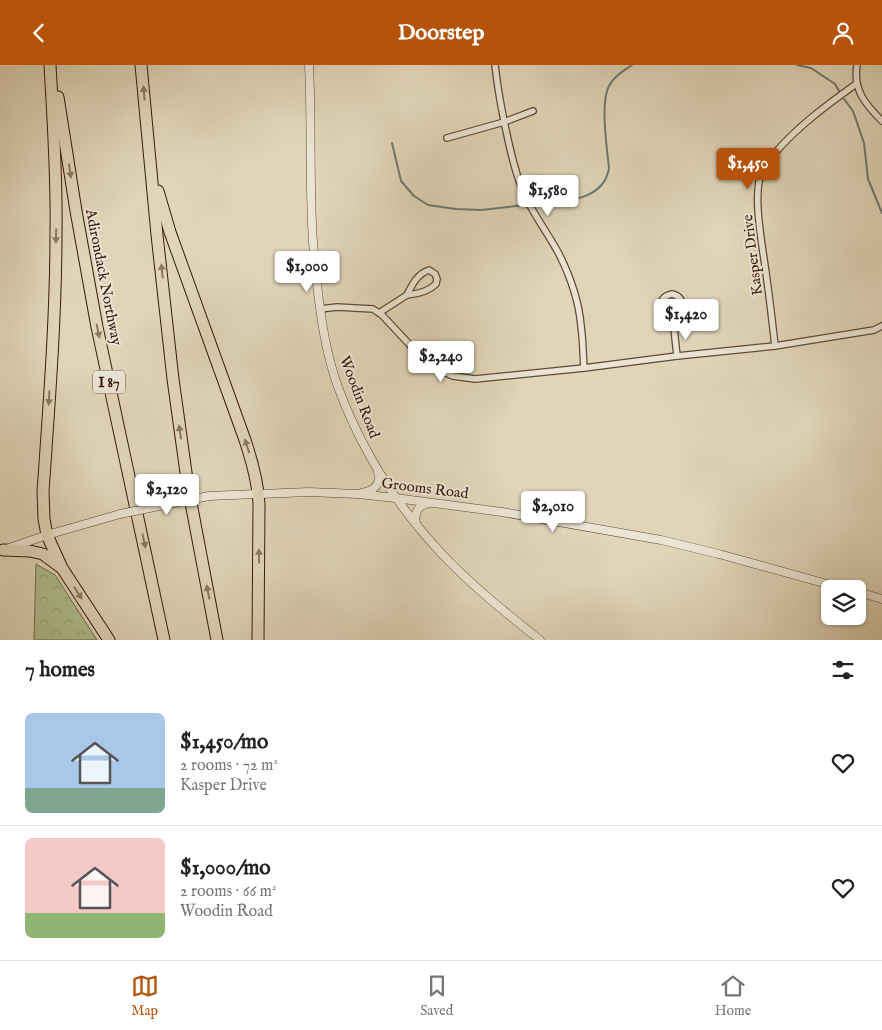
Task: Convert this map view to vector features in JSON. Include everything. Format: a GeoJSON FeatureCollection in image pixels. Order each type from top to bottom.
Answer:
{"type":"FeatureCollection","features":[{"type":"Feature","properties":{"kind":"highway"},"geometry":{"type":"LineString","coordinates":[[51,65],[56,232],[53,329],[43,492],[44,519],[47,535],[62,568],[109,640]]}},
{"type":"Feature","properties":{"kind":"highway","name":"Adirondack Northway"},"geometry":{"type":"LineString","coordinates":[[51,65],[97,327],[164,640]]}},
{"type":"Feature","properties":{"kind":"highway"},"geometry":{"type":"LineString","coordinates":[[141,65],[173,379],[188,487],[217,640]]}},
{"type":"Feature","properties":{"kind":"highway"},"geometry":{"type":"LineString","coordinates":[[150,168],[170,232],[255,471],[259,493],[258,640]]}},
{"type":"Feature","properties":{"kind":"highway"},"geometry":{"type":"LineString","coordinates":[[2,551],[30,551],[43,554],[62,568]]}},
{"type":"Feature","properties":{"kind":"street","name":"Woodin Road"},"geometry":{"type":"LineString","coordinates":[[309,65],[310,192],[313,244],[324,336],[338,387],[358,433],[377,470],[395,498],[442,555],[495,604],[540,640]]}},
{"type":"Feature","properties":{"kind":"street"},"geometry":{"type":"LineString","coordinates":[[495,65],[497,86],[514,165],[526,197],[558,253],[572,286],[581,326],[584,368]]}},
{"type":"Feature","properties":{"kind":"street"},"geometry":{"type":"LineString","coordinates":[[857,65],[855,74],[856,84],[860,94],[882,121]]}},
{"type":"Feature","properties":{"kind":"street","name":"Kasper Drive"},"geometry":{"type":"LineString","coordinates":[[775,346],[760,225],[758,186],[761,174],[784,143],[800,127],[856,84]]}},
{"type":"Feature","properties":{"kind":"street"},"geometry":{"type":"LineString","coordinates":[[447,137],[533,111]]}},
{"type":"Feature","properties":{"kind":"street"},"geometry":{"type":"LineString","coordinates":[[379,313],[407,295],[420,293],[432,287],[436,284],[434,273],[429,270],[420,275],[413,283],[407,295]]}},
{"type":"Feature","properties":{"kind":"street"},"geometry":{"type":"LineString","coordinates":[[674,328],[679,320],[683,306],[680,298],[672,294],[664,297],[661,308],[665,318],[674,328],[677,357]]}},
{"type":"Feature","properties":{"kind":"street"},"geometry":{"type":"LineString","coordinates":[[320,309],[337,307],[372,309],[379,313],[434,368],[453,376],[475,379],[775,346],[874,330],[882,326]]}},
{"type":"Feature","properties":{"kind":"street"},"geometry":{"type":"LineString","coordinates":[[358,494],[367,492],[375,487],[379,481],[377,470]]}},
{"type":"Feature","properties":{"kind":"street","name":"Grooms Road"},"geometry":{"type":"LineString","coordinates":[[2,551],[47,535],[120,514],[209,496],[319,492],[431,502],[502,512],[660,540],[719,554],[821,583]]}},
{"type":"Feature","properties":{"kind":"street"},"geometry":{"type":"LineString","coordinates":[[417,525],[415,517],[418,510],[423,504],[431,502]]}},
{"type":"Feature","properties":{"kind":"street"},"geometry":{"type":"LineString","coordinates":[[866,595],[882,599]]}},
{"type":"Feature","properties":{"kind":"green space"},"geometry":{"type":"Polygon","coordinates":[[[36,564],[55,575],[97,640],[34,640],[36,564]]]}},
{"type":"Feature","properties":{"kind":"waterway"},"geometry":{"type":"LineString","coordinates":[[535,204],[580,198],[591,194],[599,188],[609,168],[605,126],[606,93],[613,79],[632,65]]}},
{"type":"Feature","properties":{"kind":"waterway"},"geometry":{"type":"LineString","coordinates":[[797,65],[811,68],[835,84],[839,91]]}},
{"type":"Feature","properties":{"kind":"waterway"},"geometry":{"type":"LineString","coordinates":[[844,99],[853,111],[864,143],[868,179],[882,213]]}},
{"type":"Feature","properties":{"kind":"waterway"},"geometry":{"type":"LineString","coordinates":[[392,143],[401,181],[414,196],[428,205],[481,210],[525,205]]}}]}
